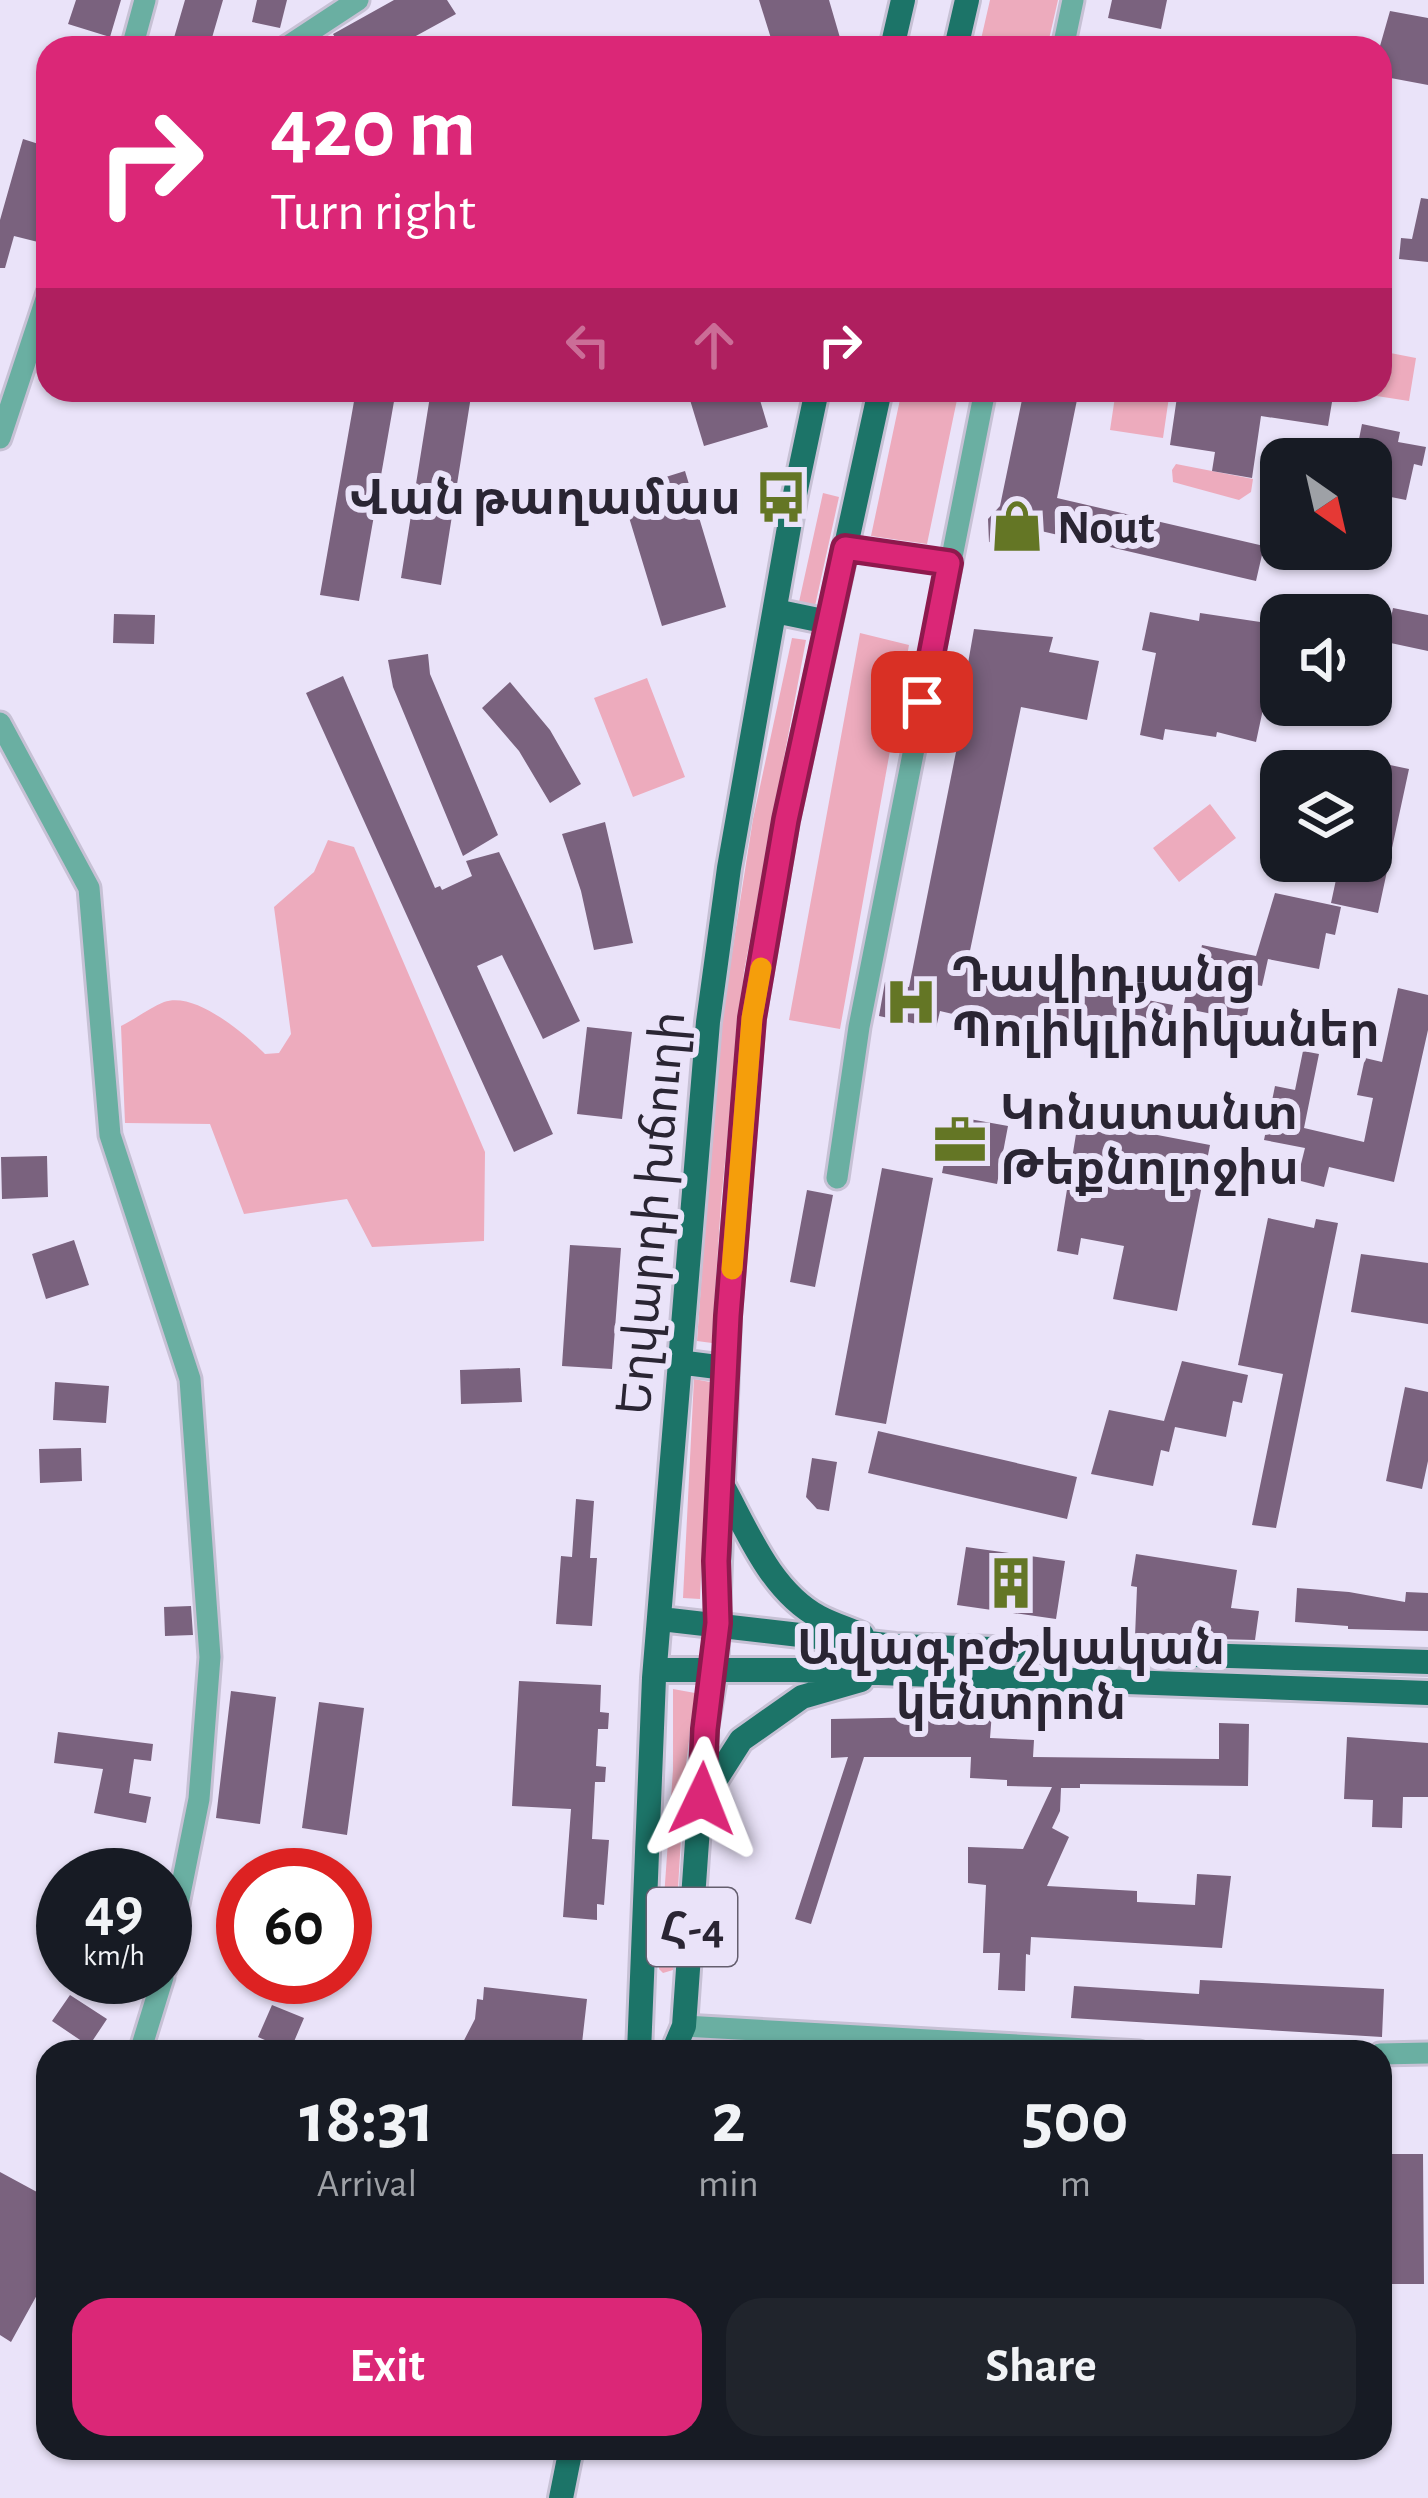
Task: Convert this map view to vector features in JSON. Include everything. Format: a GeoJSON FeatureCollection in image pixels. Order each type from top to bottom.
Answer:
{"type":"FeatureCollection","features":[{"type":"Feature","properties":{"kind":"main road"},"geometry":{"type":"LineString","coordinates":[[895,36],[903,0]]}},
{"type":"Feature","properties":{"kind":"main road"},"geometry":{"type":"LineString","coordinates":[[959,36],[967,0]]}},
{"type":"Feature","properties":{"kind":"main road","name":"Եղվարդի խճուղի"},"geometry":{"type":"LineString","coordinates":[[640,2040],[655,1670],[708,1022],[729,868],[815,402]]}},
{"type":"Feature","properties":{"kind":"main road","name":"Եղվարդի խճուղի"},"geometry":{"type":"LineString","coordinates":[[678,2040],[684,2026],[705,1729],[715,1672],[725,1368],[752,1018],[786,820],[877,402]]}},
{"type":"Feature","properties":{"kind":"main road"},"geometry":{"type":"LineString","coordinates":[[775,610],[828,622]]}},
{"type":"Feature","properties":{"kind":"main road"},"geometry":{"type":"LineString","coordinates":[[678,1362],[725,1368]]}},
{"type":"Feature","properties":{"kind":"main road"},"geometry":{"type":"LineString","coordinates":[[719,1479],[769,1568],[788,1592],[815,1615],[895,1646]]}},
{"type":"Feature","properties":{"kind":"main road"},"geometry":{"type":"LineString","coordinates":[[661,1618],[895,1646],[1428,1662]]}},
{"type":"Feature","properties":{"kind":"main road"},"geometry":{"type":"LineString","coordinates":[[655,1670],[795,1670],[1428,1694]]}},
{"type":"Feature","properties":{"kind":"main road"},"geometry":{"type":"LineString","coordinates":[[702,1799],[741,1740],[802,1697],[895,1674]]}},
{"type":"Feature","properties":{"kind":"main road"},"geometry":{"type":"LineString","coordinates":[[561,2498],[569,2460]]}},
{"type":"Feature","properties":{"kind":"street"},"geometry":{"type":"LineString","coordinates":[[135,36],[145,0]]}},
{"type":"Feature","properties":{"kind":"street"},"geometry":{"type":"LineString","coordinates":[[1066,36],[1073,0]]}},
{"type":"Feature","properties":{"kind":"street"},"geometry":{"type":"LineString","coordinates":[[302,36],[350,2]]}},
{"type":"Feature","properties":{"kind":"street"},"geometry":{"type":"LineString","coordinates":[[0,438],[36,329]]}},
{"type":"Feature","properties":{"kind":"street"},"geometry":{"type":"LineString","coordinates":[[837,1178],[860,1027],[983,402]]}},
{"type":"Feature","properties":{"kind":"street"},"geometry":{"type":"LineString","coordinates":[[845,548],[949,563]]}},
{"type":"Feature","properties":{"kind":"street"},"geometry":{"type":"LineString","coordinates":[[0,723],[89,888],[110,1135],[190,1378],[210,1657],[199,1799],[189,1848]]}},
{"type":"Feature","properties":{"kind":"street"},"geometry":{"type":"LineString","coordinates":[[144,2040],[155,2004]]}},
{"type":"Feature","properties":{"kind":"street"},"geometry":{"type":"LineString","coordinates":[[684,2026],[929,2040]]}},
{"type":"Feature","properties":{"kind":"street"},"geometry":{"type":"LineString","coordinates":[[1392,2054],[1428,2053]]}},
{"type":"Feature","properties":{"kind":"shaded area"},"geometry":{"type":"Polygon","coordinates":[[[990,0],[1058,0],[1050,36],[982,36],[990,0]]]}},
{"type":"Feature","properties":{"kind":"shaded area"},"geometry":{"type":"Polygon","coordinates":[[[1392,353],[1416,358],[1409,401],[1392,398],[1392,353]]]}},
{"type":"Feature","properties":{"kind":"shaded area"},"geometry":{"type":"Polygon","coordinates":[[[899,402],[957,402],[927,544],[871,536],[899,402]]]}},
{"type":"Feature","properties":{"kind":"shaded area"},"geometry":{"type":"Polygon","coordinates":[[[1114,402],[1168,402],[1163,438],[1110,430],[1114,402]]]}},
{"type":"Feature","properties":{"kind":"shaded area"},"geometry":{"type":"Polygon","coordinates":[[[1176,464],[1253,479],[1251,492],[1239,500],[1173,482],[1176,464]]]}},
{"type":"Feature","properties":{"kind":"shaded area"},"geometry":{"type":"Polygon","coordinates":[[[823,493],[839,497],[815,606],[799,602],[823,493]]]}},
{"type":"Feature","properties":{"kind":"shaded area"},"geometry":{"type":"Polygon","coordinates":[[[860,633],[909,645],[840,1029],[789,1020],[860,633]]]}},
{"type":"Feature","properties":{"kind":"shaded area"},"geometry":{"type":"Polygon","coordinates":[[[792,638],[806,640],[744,972],[712,1343],[697,1341],[718,1042],[753,819],[792,638]]]}},
{"type":"Feature","properties":{"kind":"shaded area"},"geometry":{"type":"Polygon","coordinates":[[[647,678],[685,777],[633,797],[594,698],[647,678]]]}},
{"type":"Feature","properties":{"kind":"shaded area"},"geometry":{"type":"Polygon","coordinates":[[[1210,804],[1236,838],[1179,882],[1153,848],[1210,804]]]}},
{"type":"Feature","properties":{"kind":"shaded area"},"geometry":{"type":"Polygon","coordinates":[[[328,840],[354,847],[485,1152],[484,1241],[372,1247],[347,1199],[244,1214],[210,1124],[125,1123],[121,1026],[164,1002],[176,1000],[204,1008],[265,1054],[279,1053],[291,1034],[274,907],[314,872],[328,840]]]}},
{"type":"Feature","properties":{"kind":"shaded area"},"geometry":{"type":"Polygon","coordinates":[[[694,1379],[710,1382],[700,1599],[683,1598],[694,1379]]]}},
{"type":"Feature","properties":{"kind":"shaded area"},"geometry":{"type":"Polygon","coordinates":[[[673,1689],[695,1693],[685,1773],[673,1970],[663,1973],[659,1969],[673,1770],[673,1689]]]}},
{"type":"Feature","properties":{"kind":"building"},"geometry":{"type":"Polygon","coordinates":[[[76,0],[121,0],[110,36],[68,24],[76,0]]]}},
{"type":"Feature","properties":{"kind":"building"},"geometry":{"type":"Polygon","coordinates":[[[185,0],[223,0],[212,36],[174,36],[185,0]]]}},
{"type":"Feature","properties":{"kind":"building"},"geometry":{"type":"Polygon","coordinates":[[[257,0],[287,0],[280,28],[252,22],[257,0]]]}},
{"type":"Feature","properties":{"kind":"building"},"geometry":{"type":"Polygon","coordinates":[[[394,0],[447,0],[456,14],[416,36],[333,34],[394,0]]]}},
{"type":"Feature","properties":{"kind":"building"},"geometry":{"type":"Polygon","coordinates":[[[759,0],[829,0],[840,36],[770,36],[759,0]]]}},
{"type":"Feature","properties":{"kind":"building"},"geometry":{"type":"Polygon","coordinates":[[[1112,0],[1167,0],[1161,29],[1108,18],[1112,0]]]}},
{"type":"Feature","properties":{"kind":"building"},"geometry":{"type":"Polygon","coordinates":[[[1390,11],[1428,18],[1428,85],[1392,78],[1392,36],[1383,36],[1390,11]]]}},
{"type":"Feature","properties":{"kind":"building"},"geometry":{"type":"Polygon","coordinates":[[[23,139],[36,143],[36,242],[14,236],[5,268],[0,268],[0,220],[23,139]]]}},
{"type":"Feature","properties":{"kind":"building"},"geometry":{"type":"Polygon","coordinates":[[[1421,198],[1428,199],[1428,262],[1399,259],[1401,238],[1412,239],[1421,198]]]}},
{"type":"Feature","properties":{"kind":"building"},"geometry":{"type":"Polygon","coordinates":[[[354,402],[394,402],[359,601],[320,595],[354,402]]]}},
{"type":"Feature","properties":{"kind":"building"},"geometry":{"type":"Polygon","coordinates":[[[429,402],[470,402],[441,585],[401,578],[429,402]]]}},
{"type":"Feature","properties":{"kind":"building"},"geometry":{"type":"Polygon","coordinates":[[[691,402],[761,402],[768,427],[704,446],[691,402]]]}},
{"type":"Feature","properties":{"kind":"building"},"geometry":{"type":"Polygon","coordinates":[[[1022,402],[1077,402],[1057,498],[1260,545],[1260,564],[1256,581],[1041,531],[1038,549],[989,542],[988,519],[1000,506],[1022,402]]]}},
{"type":"Feature","properties":{"kind":"building"},"geometry":{"type":"Polygon","coordinates":[[[1176,402],[1332,402],[1328,426],[1261,416],[1252,478],[1212,471],[1215,452],[1170,445],[1176,402]]]}},
{"type":"Feature","properties":{"kind":"building"},"geometry":{"type":"Polygon","coordinates":[[[1362,424],[1400,432],[1398,442],[1426,447],[1422,466],[1414,464],[1406,500],[1392,497],[1392,438],[1359,438],[1362,424]]]}},
{"type":"Feature","properties":{"kind":"building"},"geometry":{"type":"Polygon","coordinates":[[[685,471],[726,607],[662,626],[621,491],[685,471]]]}},
{"type":"Feature","properties":{"kind":"building"},"geometry":{"type":"Polygon","coordinates":[[[1393,608],[1428,615],[1428,651],[1392,643],[1393,608]]]}},
{"type":"Feature","properties":{"kind":"building"},"geometry":{"type":"Polygon","coordinates":[[[1150,612],[1199,621],[1200,613],[1260,622],[1256,742],[1217,732],[1216,737],[1165,729],[1163,740],[1140,735],[1156,653],[1142,650],[1150,612]]]}},
{"type":"Feature","properties":{"kind":"building"},"geometry":{"type":"Polygon","coordinates":[[[114,614],[155,615],[154,644],[113,643],[114,614]]]}},
{"type":"Feature","properties":{"kind":"building"},"geometry":{"type":"Polygon","coordinates":[[[974,629],[1053,637],[1049,652],[1099,661],[1087,720],[1021,707],[967,965],[1173,1005],[1164,1050],[959,1008],[957,1015],[940,1011],[936,1028],[879,1016],[885,982],[909,987],[968,692],[963,692],[974,629]]]}},
{"type":"Feature","properties":{"kind":"building"},"geometry":{"type":"Polygon","coordinates":[[[428,654],[430,674],[498,835],[463,856],[393,687],[388,660],[428,654]]]}},
{"type":"Feature","properties":{"kind":"building"},"geometry":{"type":"Polygon","coordinates":[[[343,676],[435,888],[442,890],[472,876],[466,861],[499,852],[580,1021],[543,1039],[502,955],[477,966],[553,1134],[514,1152],[306,693],[343,676]]]}},
{"type":"Feature","properties":{"kind":"building"},"geometry":{"type":"Polygon","coordinates":[[[510,682],[550,730],[581,784],[550,803],[519,751],[482,708],[510,682]]]}},
{"type":"Feature","properties":{"kind":"building"},"geometry":{"type":"Polygon","coordinates":[[[1392,765],[1409,769],[1392,848],[1392,765]]]}},
{"type":"Feature","properties":{"kind":"building"},"geometry":{"type":"Polygon","coordinates":[[[605,822],[633,943],[594,950],[562,834],[605,822]]]}},
{"type":"Feature","properties":{"kind":"building"},"geometry":{"type":"Polygon","coordinates":[[[1336,882],[1385,882],[1378,913],[1331,903],[1336,882]]]}},
{"type":"Feature","properties":{"kind":"building"},"geometry":{"type":"Polygon","coordinates":[[[1275,893],[1341,907],[1335,935],[1326,933],[1319,969],[1268,959],[1262,986],[1253,984],[1246,1021],[1183,1008],[1202,945],[1256,956],[1275,893]]]}},
{"type":"Feature","properties":{"kind":"building"},"geometry":{"type":"Polygon","coordinates":[[[1398,988],[1428,995],[1428,1030],[1394,1182],[1329,1167],[1324,1187],[1297,1180],[1305,1148],[1264,1140],[1275,1086],[1295,1090],[1303,1051],[1319,1054],[1304,1128],[1364,1142],[1373,1098],[1357,1095],[1365,1058],[1382,1062],[1398,988]]]}},
{"type":"Feature","properties":{"kind":"building"},"geometry":{"type":"Polygon","coordinates":[[[587,1027],[632,1032],[622,1119],[577,1114],[587,1027]]]}},
{"type":"Feature","properties":{"kind":"building"},"geometry":{"type":"Polygon","coordinates":[[[953,1116],[1008,1126],[997,1184],[942,1173],[953,1116]]]}},
{"type":"Feature","properties":{"kind":"building"},"geometry":{"type":"Polygon","coordinates":[[[1077,1128],[1147,1133],[1210,1145],[1177,1311],[1113,1299],[1124,1246],[1081,1238],[1078,1255],[1057,1251],[1077,1128]]]}},
{"type":"Feature","properties":{"kind":"building"},"geometry":{"type":"Polygon","coordinates":[[[47,1156],[48,1197],[2,1199],[1,1157],[47,1156]]]}},
{"type":"Feature","properties":{"kind":"building"},"geometry":{"type":"Polygon","coordinates":[[[882,1168],[933,1178],[886,1424],[835,1415],[882,1168]]]}},
{"type":"Feature","properties":{"kind":"building"},"geometry":{"type":"Polygon","coordinates":[[[807,1190],[833,1195],[815,1287],[790,1282],[807,1190]]]}},
{"type":"Feature","properties":{"kind":"building"},"geometry":{"type":"Polygon","coordinates":[[[1268,1218],[1314,1228],[1316,1219],[1338,1223],[1276,1528],[1252,1525],[1283,1374],[1238,1365],[1268,1218]]]}},
{"type":"Feature","properties":{"kind":"building"},"geometry":{"type":"Polygon","coordinates":[[[74,1240],[89,1285],[46,1299],[32,1254],[74,1240]]]}},
{"type":"Feature","properties":{"kind":"building"},"geometry":{"type":"Polygon","coordinates":[[[570,1245],[621,1248],[612,1369],[562,1366],[570,1245]]]}},
{"type":"Feature","properties":{"kind":"building"},"geometry":{"type":"Polygon","coordinates":[[[1361,1254],[1428,1263],[1428,1324],[1351,1312],[1361,1254]]]}},
{"type":"Feature","properties":{"kind":"building"},"geometry":{"type":"Polygon","coordinates":[[[1182,1361],[1248,1375],[1242,1403],[1233,1401],[1226,1437],[1175,1427],[1169,1452],[1161,1450],[1153,1486],[1091,1474],[1109,1410],[1164,1421],[1182,1361]]]}},
{"type":"Feature","properties":{"kind":"building"},"geometry":{"type":"Polygon","coordinates":[[[520,1368],[522,1402],[461,1404],[460,1370],[520,1368]]]}},
{"type":"Feature","properties":{"kind":"building"},"geometry":{"type":"Polygon","coordinates":[[[55,1382],[109,1386],[106,1423],[53,1420],[55,1382]]]}},
{"type":"Feature","properties":{"kind":"building"},"geometry":{"type":"Polygon","coordinates":[[[1405,1387],[1428,1392],[1428,1461],[1422,1489],[1386,1481],[1405,1387]]]}},
{"type":"Feature","properties":{"kind":"building"},"geometry":{"type":"Polygon","coordinates":[[[878,1431],[1077,1477],[1067,1519],[868,1473],[878,1431]]]}},
{"type":"Feature","properties":{"kind":"building"},"geometry":{"type":"Polygon","coordinates":[[[81,1448],[82,1481],[40,1483],[39,1449],[81,1448]]]}},
{"type":"Feature","properties":{"kind":"building"},"geometry":{"type":"Polygon","coordinates":[[[812,1458],[837,1462],[829,1511],[817,1509],[806,1497],[812,1458]]]}},
{"type":"Feature","properties":{"kind":"building"},"geometry":{"type":"Polygon","coordinates":[[[576,1499],[594,1501],[590,1558],[597,1558],[592,1626],[556,1624],[561,1556],[572,1557],[576,1499]]]}},
{"type":"Feature","properties":{"kind":"building","name":"Ավագ բժշկական կենտրոն"},"geometry":{"type":"Polygon","coordinates":[[[966,1547],[1065,1561],[1056,1619],[957,1605],[966,1547]]]}},
{"type":"Feature","properties":{"kind":"building"},"geometry":{"type":"Polygon","coordinates":[[[1136,1554],[1237,1570],[1231,1608],[1259,1611],[1255,1640],[1135,1637],[1137,1587],[1131,1586],[1136,1554]]]}},
{"type":"Feature","properties":{"kind":"building"},"geometry":{"type":"Polygon","coordinates":[[[1297,1588],[1405,1602],[1406,1592],[1428,1593],[1428,1631],[1295,1622],[1297,1588]]]}},
{"type":"Feature","properties":{"kind":"building"},"geometry":{"type":"Polygon","coordinates":[[[191,1606],[193,1635],[165,1636],[164,1607],[191,1606]]]}},
{"type":"Feature","properties":{"kind":"building"},"geometry":{"type":"Polygon","coordinates":[[[519,1681],[601,1685],[600,1712],[609,1713],[608,1729],[598,1729],[596,1766],[606,1767],[605,1782],[595,1782],[592,1839],[609,1840],[604,1905],[597,1904],[597,1920],[563,1917],[571,1809],[512,1806],[519,1681]]]}},
{"type":"Feature","properties":{"kind":"building"},"geometry":{"type":"Polygon","coordinates":[[[231,1691],[276,1697],[260,1824],[216,1818],[231,1691]]]}},
{"type":"Feature","properties":{"kind":"building"},"geometry":{"type":"Polygon","coordinates":[[[319,1702],[364,1708],[347,1835],[302,1828],[319,1702]]]}},
{"type":"Feature","properties":{"kind":"building"},"geometry":{"type":"Polygon","coordinates":[[[932,1709],[992,1712],[990,1738],[1034,1740],[1033,1757],[1219,1759],[1219,1723],[1249,1724],[1248,1786],[1080,1784],[1080,1788],[1061,1788],[1060,1811],[1052,1828],[1069,1837],[1047,1886],[1137,1891],[1137,1902],[1195,1905],[1197,1874],[1231,1876],[1222,1948],[1031,1937],[1025,1991],[998,1990],[1000,1953],[983,1953],[986,1885],[968,1883],[968,1847],[1023,1849],[1052,1787],[1007,1786],[1007,1780],[970,1778],[971,1757],[864,1757],[811,1924],[795,1919],[848,1757],[831,1758],[831,1719],[932,1717],[932,1709]]]}},
{"type":"Feature","properties":{"kind":"building"},"geometry":{"type":"Polygon","coordinates":[[[58,1732],[153,1744],[151,1761],[134,1759],[129,1793],[151,1797],[146,1823],[94,1813],[103,1769],[54,1763],[58,1732]]]}},
{"type":"Feature","properties":{"kind":"building"},"geometry":{"type":"Polygon","coordinates":[[[1347,1737],[1428,1743],[1428,1797],[1403,1797],[1402,1828],[1372,1827],[1373,1800],[1344,1799],[1347,1737]]]}},
{"type":"Feature","properties":{"kind":"building"},"geometry":{"type":"Polygon","coordinates":[[[1200,1980],[1384,1989],[1382,2037],[1071,2018],[1074,1986],[1199,1994],[1200,1980]]]}},
{"type":"Feature","properties":{"kind":"building"},"geometry":{"type":"Polygon","coordinates":[[[484,1987],[587,1999],[582,2040],[464,2040],[475,2019],[477,1999],[483,2000],[484,1987]]]}},
{"type":"Feature","properties":{"kind":"building"},"geometry":{"type":"Polygon","coordinates":[[[64,2004],[84,2004],[107,2019],[93,2040],[80,2040],[52,2021],[64,2004]]]}},
{"type":"Feature","properties":{"kind":"building"},"geometry":{"type":"Polygon","coordinates":[[[272,2005],[304,2018],[295,2040],[258,2037],[272,2005]]]}},
{"type":"Feature","properties":{"kind":"building"},"geometry":{"type":"Polygon","coordinates":[[[1392,2154],[1423,2154],[1424,2284],[1392,2284],[1392,2154]]]}},
{"type":"Feature","properties":{"kind":"building"},"geometry":{"type":"Polygon","coordinates":[[[0,2172],[36,2192],[36,2297],[11,2342],[0,2335],[0,2172]]]}},
{"type":"Feature","properties":{"kind":"slow traffic"},"geometry":{"type":"LineString","coordinates":[[732,1269],[752,1018],[761,968]]}},
{"type":"Feature","properties":{"kind":"place","name":"Վան թաղամաս"},"geometry":{"type":"Point","coordinates":[781,497]}},
{"type":"Feature","properties":{"kind":"place","name":"Nout"},"geometry":{"type":"Point","coordinates":[1017,526]}},
{"type":"Feature","properties":{"kind":"place","name":"Դավիդյանց Պոլիկլինիկաներ"},"geometry":{"type":"Point","coordinates":[911,1002]}},
{"type":"Feature","properties":{"kind":"place","name":"Կոնստանտ Թեքնոլոջիս"},"geometry":{"type":"Point","coordinates":[960,1140]}},
{"type":"Feature","properties":{"kind":"place","name":"Ավագ բժշկական կենտրոն"},"geometry":{"type":"Point","coordinates":[1011,1583]}},
{"type":"Feature","properties":{"kind":"route"},"geometry":{"type":"LineString","coordinates":[[702,1799],[718,1623],[716,1561],[728,1316],[752,1018],[786,820],[845,548],[949,563],[922,702]]}}]}
